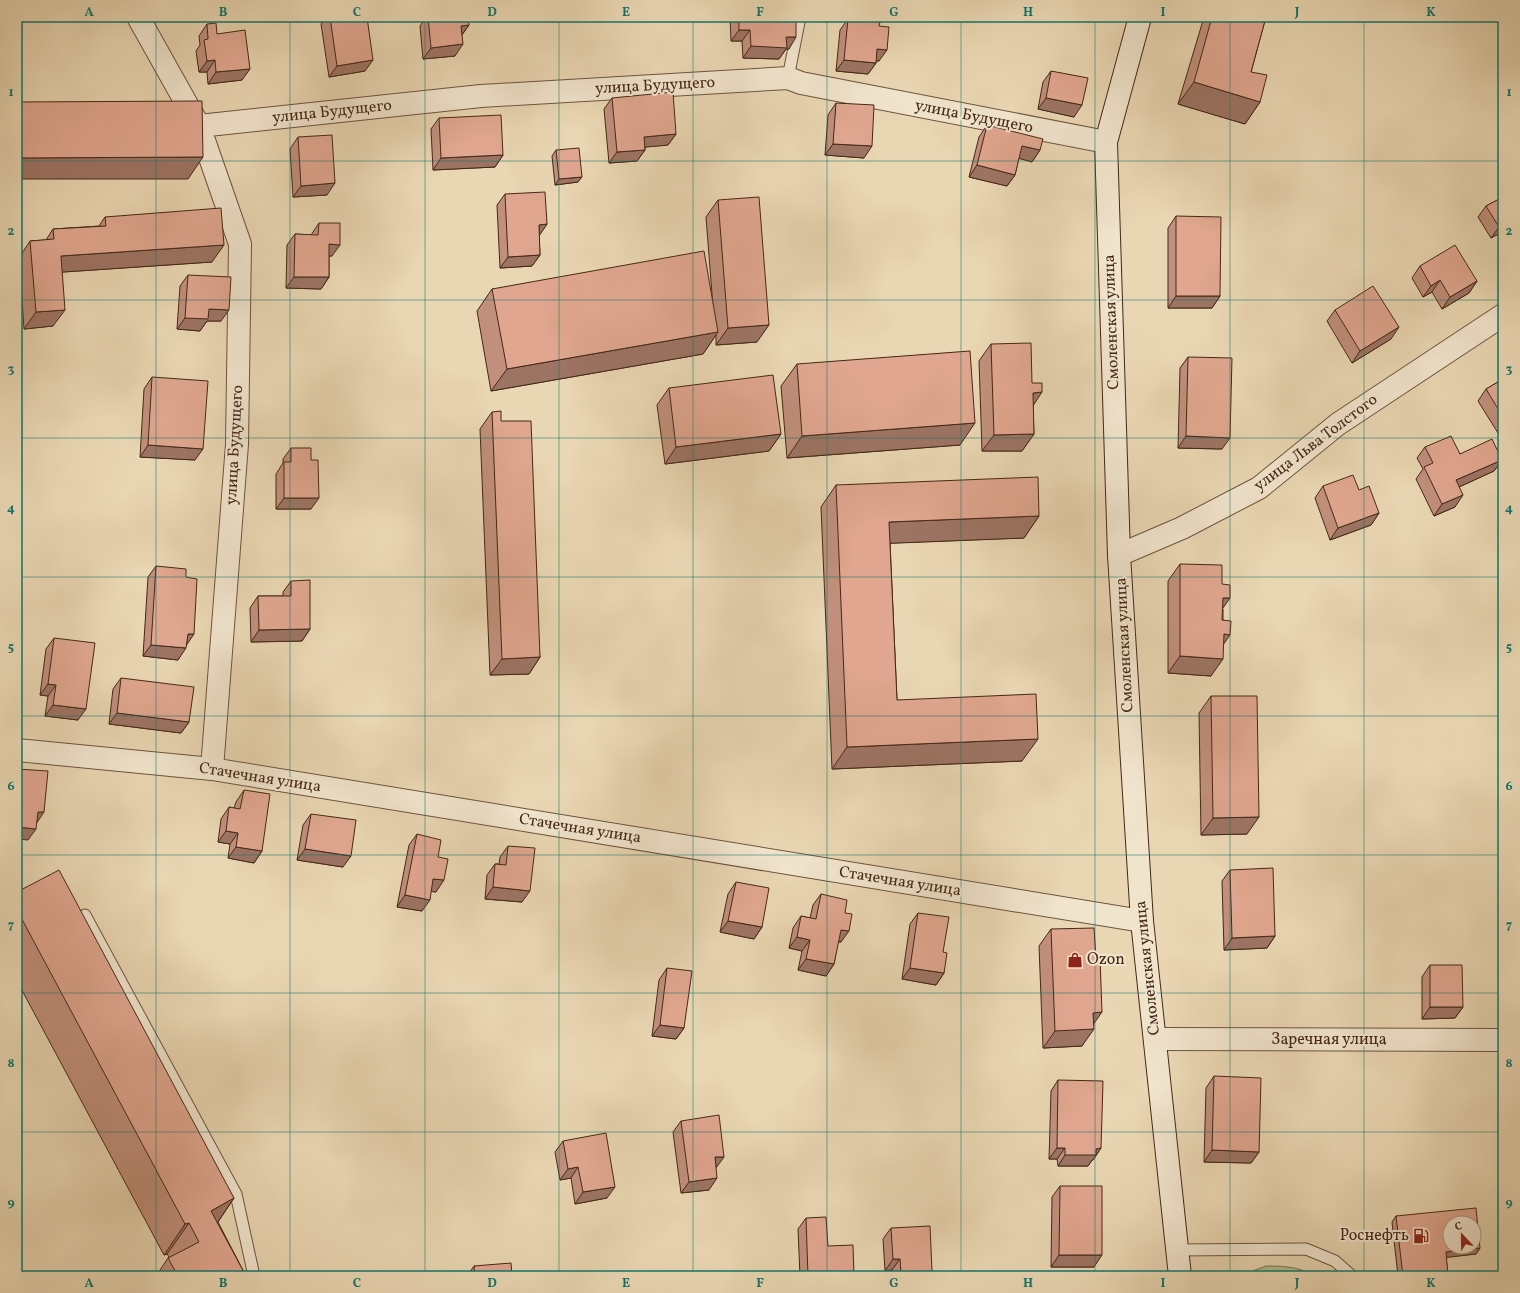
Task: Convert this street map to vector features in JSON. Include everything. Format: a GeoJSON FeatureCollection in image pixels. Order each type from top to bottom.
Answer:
{"type":"FeatureCollection","features":[{"type":"Feature","properties":{"kind":"street","name":"улица Будущего"},"geometry":{"type":"LineString","coordinates":[[138,17],[199,126],[240,244],[237,444],[212,769]]}},
{"type":"Feature","properties":{"kind":"street","name":"Смоленская улица"},"geometry":{"type":"LineString","coordinates":[[1140,17],[1106,142],[1119,554],[1142,922],[1180,1276]]}},
{"type":"Feature","properties":{"kind":"street","name":"улица Будущего"},"geometry":{"type":"LineString","coordinates":[[199,126],[481,96],[788,78],[801,83],[1106,142]]}},
{"type":"Feature","properties":{"kind":"street","name":"улица Льва Толстого"},"geometry":{"type":"LineString","coordinates":[[1119,554],[1182,528],[1259,488],[1338,424],[1503,315]]}},
{"type":"Feature","properties":{"kind":"street","name":"Стачечная улица"},"geometry":{"type":"LineString","coordinates":[[17,750],[212,769],[1142,922]]}},
{"type":"Feature","properties":{"kind":"street","name":"Заречная улица"},"geometry":{"type":"LineString","coordinates":[[1155,1039],[1503,1040]]}},
{"type":"Feature","properties":{"kind":"lane"},"geometry":{"type":"LineString","coordinates":[[788,78],[800,17]]}},
{"type":"Feature","properties":{"kind":"lane"},"geometry":{"type":"LineString","coordinates":[[85,915],[236,1194],[254,1276]]}},
{"type":"Feature","properties":{"kind":"lane"},"geometry":{"type":"LineString","coordinates":[[1178,1250],[1306,1250],[1335,1261],[1352,1276]]}},
{"type":"Feature","properties":{"kind":"green space"},"geometry":{"type":"Polygon","coordinates":[[[1266,1266],[1292,1268],[1316,1276],[1246,1276],[1250,1272],[1266,1266]]]}},
{"type":"Feature","properties":{"kind":"building"},"geometry":{"type":"Polygon","coordinates":[[[330,17],[367,17],[373,60],[337,66],[330,17]]]}},
{"type":"Feature","properties":{"kind":"building"},"geometry":{"type":"Polygon","coordinates":[[[428,17],[468,17],[469,25],[461,26],[463,44],[431,48],[428,17]]]}},
{"type":"Feature","properties":{"kind":"building"},"geometry":{"type":"Polygon","coordinates":[[[739,17],[796,17],[796,37],[786,37],[787,48],[751,46],[750,30],[739,30],[739,17]]]}},
{"type":"Feature","properties":{"kind":"building"},"geometry":{"type":"Polygon","coordinates":[[[1212,17],[1266,17],[1251,72],[1267,75],[1260,102],[1194,82],[1212,17]]]}},
{"type":"Feature","properties":{"kind":"building"},"geometry":{"type":"Polygon","coordinates":[[[848,19],[880,22],[879,26],[889,27],[887,50],[877,49],[876,63],[844,60],[848,19]]]}},
{"type":"Feature","properties":{"kind":"building"},"geometry":{"type":"Polygon","coordinates":[[[216,23],[217,34],[245,30],[250,69],[216,72],[215,60],[207,61],[204,40],[208,39],[207,24],[216,23]]]}},
{"type":"Feature","properties":{"kind":"building"},"geometry":{"type":"Polygon","coordinates":[[[1051,71],[1088,78],[1082,105],[1046,98],[1051,71]]]}},
{"type":"Feature","properties":{"kind":"building"},"geometry":{"type":"Polygon","coordinates":[[[673,92],[676,134],[644,137],[645,150],[617,152],[612,98],[673,92]]]}},
{"type":"Feature","properties":{"kind":"building"},"geometry":{"type":"Polygon","coordinates":[[[202,101],[203,157],[17,158],[17,102],[202,101]]]}},
{"type":"Feature","properties":{"kind":"building"},"geometry":{"type":"Polygon","coordinates":[[[836,103],[874,105],[872,146],[833,144],[836,103]]]}},
{"type":"Feature","properties":{"kind":"building"},"geometry":{"type":"Polygon","coordinates":[[[501,115],[503,155],[441,158],[439,118],[501,115]]]}},
{"type":"Feature","properties":{"kind":"building"},"geometry":{"type":"Polygon","coordinates":[[[987,125],[1043,139],[1040,150],[1022,146],[1015,175],[977,165],[987,125]]]}},
{"type":"Feature","properties":{"kind":"building"},"geometry":{"type":"Polygon","coordinates":[[[332,135],[335,183],[301,186],[298,137],[332,135]]]}},
{"type":"Feature","properties":{"kind":"building"},"geometry":{"type":"Polygon","coordinates":[[[579,148],[582,177],[559,179],[556,150],[579,148]]]}},
{"type":"Feature","properties":{"kind":"building"},"geometry":{"type":"Polygon","coordinates":[[[545,192],[547,224],[539,225],[540,255],[508,257],[505,194],[545,192]]]}},
{"type":"Feature","properties":{"kind":"building"},"geometry":{"type":"Polygon","coordinates":[[[759,197],[769,325],[728,328],[718,200],[759,197]]]}},
{"type":"Feature","properties":{"kind":"building"},"geometry":{"type":"Polygon","coordinates":[[[1503,197],[1503,224],[1499,227],[1486,206],[1503,197]]]}},
{"type":"Feature","properties":{"kind":"building"},"geometry":{"type":"Polygon","coordinates":[[[221,208],[224,245],[61,256],[65,310],[36,312],[30,241],[54,239],[53,229],[106,226],[105,217],[221,208]]]}},
{"type":"Feature","properties":{"kind":"building"},"geometry":{"type":"Polygon","coordinates":[[[1176,216],[1221,217],[1220,296],[1176,296],[1176,216]]]}},
{"type":"Feature","properties":{"kind":"building"},"geometry":{"type":"Polygon","coordinates":[[[319,223],[340,223],[340,245],[329,244],[329,277],[294,277],[295,234],[318,235],[319,223]]]}},
{"type":"Feature","properties":{"kind":"building"},"geometry":{"type":"Polygon","coordinates":[[[1455,245],[1477,281],[1450,297],[1440,280],[1431,286],[1420,266],[1455,245]]]}},
{"type":"Feature","properties":{"kind":"building"},"geometry":{"type":"Polygon","coordinates":[[[704,251],[718,332],[507,369],[492,289],[704,251]]]}},
{"type":"Feature","properties":{"kind":"building"},"geometry":{"type":"Polygon","coordinates":[[[188,275],[231,277],[229,310],[209,309],[208,319],[185,318],[188,275]]]}},
{"type":"Feature","properties":{"kind":"building"},"geometry":{"type":"Polygon","coordinates":[[[1373,286],[1399,327],[1360,351],[1335,310],[1373,286]]]}},
{"type":"Feature","properties":{"kind":"building"},"geometry":{"type":"Polygon","coordinates":[[[1031,343],[1032,383],[1042,383],[1042,392],[1033,393],[1034,434],[994,435],[991,344],[1031,343]]]}},
{"type":"Feature","properties":{"kind":"building"},"geometry":{"type":"Polygon","coordinates":[[[970,351],[975,423],[802,436],[797,364],[970,351]]]}},
{"type":"Feature","properties":{"kind":"building"},"geometry":{"type":"Polygon","coordinates":[[[1188,357],[1232,358],[1230,438],[1186,436],[1188,357]]]}},
{"type":"Feature","properties":{"kind":"building"},"geometry":{"type":"Polygon","coordinates":[[[773,375],[781,434],[676,447],[669,388],[773,375]]]}},
{"type":"Feature","properties":{"kind":"building"},"geometry":{"type":"Polygon","coordinates":[[[152,377],[208,381],[203,449],[148,445],[152,377]]]}},
{"type":"Feature","properties":{"kind":"building"},"geometry":{"type":"Polygon","coordinates":[[[1503,379],[1503,417],[1486,389],[1503,379]]]}},
{"type":"Feature","properties":{"kind":"building"},"geometry":{"type":"Polygon","coordinates":[[[501,411],[501,421],[531,421],[540,657],[502,659],[492,412],[501,411]]]}},
{"type":"Feature","properties":{"kind":"building"},"geometry":{"type":"Polygon","coordinates":[[[1451,436],[1460,454],[1492,439],[1502,460],[1456,480],[1463,495],[1442,504],[1424,467],[1433,463],[1425,447],[1451,436]]]}},
{"type":"Feature","properties":{"kind":"building"},"geometry":{"type":"Polygon","coordinates":[[[291,448],[311,448],[311,460],[318,460],[319,498],[284,498],[284,462],[291,462],[291,448]]]}},
{"type":"Feature","properties":{"kind":"building"},"geometry":{"type":"Polygon","coordinates":[[[1353,475],[1359,490],[1369,486],[1379,513],[1338,528],[1323,486],[1353,475]]]}},
{"type":"Feature","properties":{"kind":"building"},"geometry":{"type":"Polygon","coordinates":[[[1038,477],[1039,516],[889,522],[897,700],[1036,694],[1038,739],[847,747],[836,485],[1038,477]]]}},
{"type":"Feature","properties":{"kind":"building"},"geometry":{"type":"Polygon","coordinates":[[[1180,564],[1222,565],[1222,584],[1230,585],[1230,598],[1223,598],[1222,620],[1231,621],[1230,635],[1224,634],[1223,659],[1180,656],[1180,564]]]}},
{"type":"Feature","properties":{"kind":"building"},"geometry":{"type":"Polygon","coordinates":[[[156,566],[186,569],[186,577],[197,579],[194,634],[188,634],[186,648],[151,645],[156,566]]]}},
{"type":"Feature","properties":{"kind":"building"},"geometry":{"type":"Polygon","coordinates":[[[310,580],[310,629],[259,630],[258,596],[291,596],[291,581],[310,580]]]}},
{"type":"Feature","properties":{"kind":"building"},"geometry":{"type":"Polygon","coordinates":[[[54,638],[95,643],[86,709],[53,705],[56,685],[48,684],[54,638]]]}},
{"type":"Feature","properties":{"kind":"building"},"geometry":{"type":"Polygon","coordinates":[[[121,678],[194,687],[189,722],[117,713],[121,678]]]}},
{"type":"Feature","properties":{"kind":"building"},"geometry":{"type":"Polygon","coordinates":[[[1211,696],[1257,696],[1259,817],[1213,818],[1211,696]]]}},
{"type":"Feature","properties":{"kind":"building"},"geometry":{"type":"Polygon","coordinates":[[[17,769],[48,771],[44,812],[38,812],[36,829],[17,827],[17,769]]]}},
{"type":"Feature","properties":{"kind":"building"},"geometry":{"type":"Polygon","coordinates":[[[244,790],[270,794],[262,851],[236,847],[238,833],[226,831],[229,807],[240,809],[244,790]]]}},
{"type":"Feature","properties":{"kind":"building"},"geometry":{"type":"Polygon","coordinates":[[[311,814],[356,820],[351,856],[305,849],[311,814]]]}},
{"type":"Feature","properties":{"kind":"building"},"geometry":{"type":"Polygon","coordinates":[[[417,834],[441,840],[438,857],[448,859],[444,880],[433,879],[430,900],[405,895],[417,834]]]}},
{"type":"Feature","properties":{"kind":"building"},"geometry":{"type":"Polygon","coordinates":[[[508,846],[535,848],[530,891],[493,887],[495,864],[506,865],[508,846]]]}},
{"type":"Feature","properties":{"kind":"building"},"geometry":{"type":"Polygon","coordinates":[[[1273,868],[1275,936],[1232,938],[1230,870],[1273,868]]]}},
{"type":"Feature","properties":{"kind":"building"},"geometry":{"type":"Polygon","coordinates":[[[59,870],[234,1198],[211,1211],[246,1276],[178,1276],[168,1258],[199,1242],[189,1223],[185,1224],[17,910],[17,892],[59,870]]]}},
{"type":"Feature","properties":{"kind":"building"},"geometry":{"type":"Polygon","coordinates":[[[736,882],[769,888],[762,927],[728,921],[736,882]]]}},
{"type":"Feature","properties":{"kind":"building"},"geometry":{"type":"Polygon","coordinates":[[[821,894],[847,900],[845,913],[852,914],[849,931],[841,930],[834,964],[806,959],[810,940],[797,937],[801,916],[816,919],[821,894]]]}},
{"type":"Feature","properties":{"kind":"building"},"geometry":{"type":"Polygon","coordinates":[[[918,913],[949,917],[943,952],[947,953],[944,973],[910,968],[918,913]]]}},
{"type":"Feature","properties":{"kind":"building"},"geometry":{"type":"Polygon","coordinates":[[[1094,928],[1096,958],[1100,958],[1102,1012],[1093,1013],[1094,1029],[1055,1031],[1051,929],[1094,928]]]}},
{"type":"Feature","properties":{"kind":"building"},"geometry":{"type":"Polygon","coordinates":[[[1430,965],[1462,965],[1463,1007],[1430,1007],[1430,965]]]}},
{"type":"Feature","properties":{"kind":"building"},"geometry":{"type":"Polygon","coordinates":[[[667,968],[692,971],[684,1028],[660,1025],[667,968]]]}},
{"type":"Feature","properties":{"kind":"building"},"geometry":{"type":"Polygon","coordinates":[[[1214,1076],[1261,1078],[1259,1152],[1212,1150],[1214,1076]]]}},
{"type":"Feature","properties":{"kind":"building"},"geometry":{"type":"Polygon","coordinates":[[[1058,1080],[1103,1081],[1101,1148],[1096,1149],[1096,1155],[1065,1155],[1065,1148],[1057,1148],[1058,1080]]]}},
{"type":"Feature","properties":{"kind":"building"},"geometry":{"type":"Polygon","coordinates":[[[719,1115],[724,1157],[715,1157],[717,1178],[689,1182],[681,1121],[719,1115]]]}},
{"type":"Feature","properties":{"kind":"building"},"geometry":{"type":"Polygon","coordinates":[[[606,1133],[615,1187],[583,1192],[578,1167],[568,1169],[563,1141],[606,1133]]]}},
{"type":"Feature","properties":{"kind":"building"},"geometry":{"type":"Polygon","coordinates":[[[1060,1186],[1102,1186],[1102,1255],[1059,1255],[1060,1186]]]}},
{"type":"Feature","properties":{"kind":"building"},"geometry":{"type":"Polygon","coordinates":[[[1476,1208],[1477,1215],[1442,1215],[1442,1255],[1446,1255],[1448,1276],[1403,1276],[1396,1216],[1476,1208]]]}},
{"type":"Feature","properties":{"kind":"building"},"geometry":{"type":"Polygon","coordinates":[[[826,1217],[828,1246],[853,1245],[854,1276],[808,1276],[806,1218],[826,1217]]]}},
{"type":"Feature","properties":{"kind":"building"},"geometry":{"type":"Polygon","coordinates":[[[930,1226],[932,1271],[901,1273],[900,1259],[893,1259],[891,1228],[930,1226]]]}},
{"type":"Feature","properties":{"kind":"building"},"geometry":{"type":"Polygon","coordinates":[[[511,1263],[512,1276],[475,1276],[474,1266],[511,1263]]]}},
{"type":"Feature","properties":{"kind":"building"},"geometry":{"type":"Polygon","coordinates":[[[427,1274],[428,1276],[415,1276],[427,1274]]]}},
{"type":"Feature","properties":{"kind":"place","name":"Ozon"},"geometry":{"type":"Point","coordinates":[1075,960]}},
{"type":"Feature","properties":{"kind":"place","name":"Роснефть"},"geometry":{"type":"Point","coordinates":[1421,1236]}}]}
